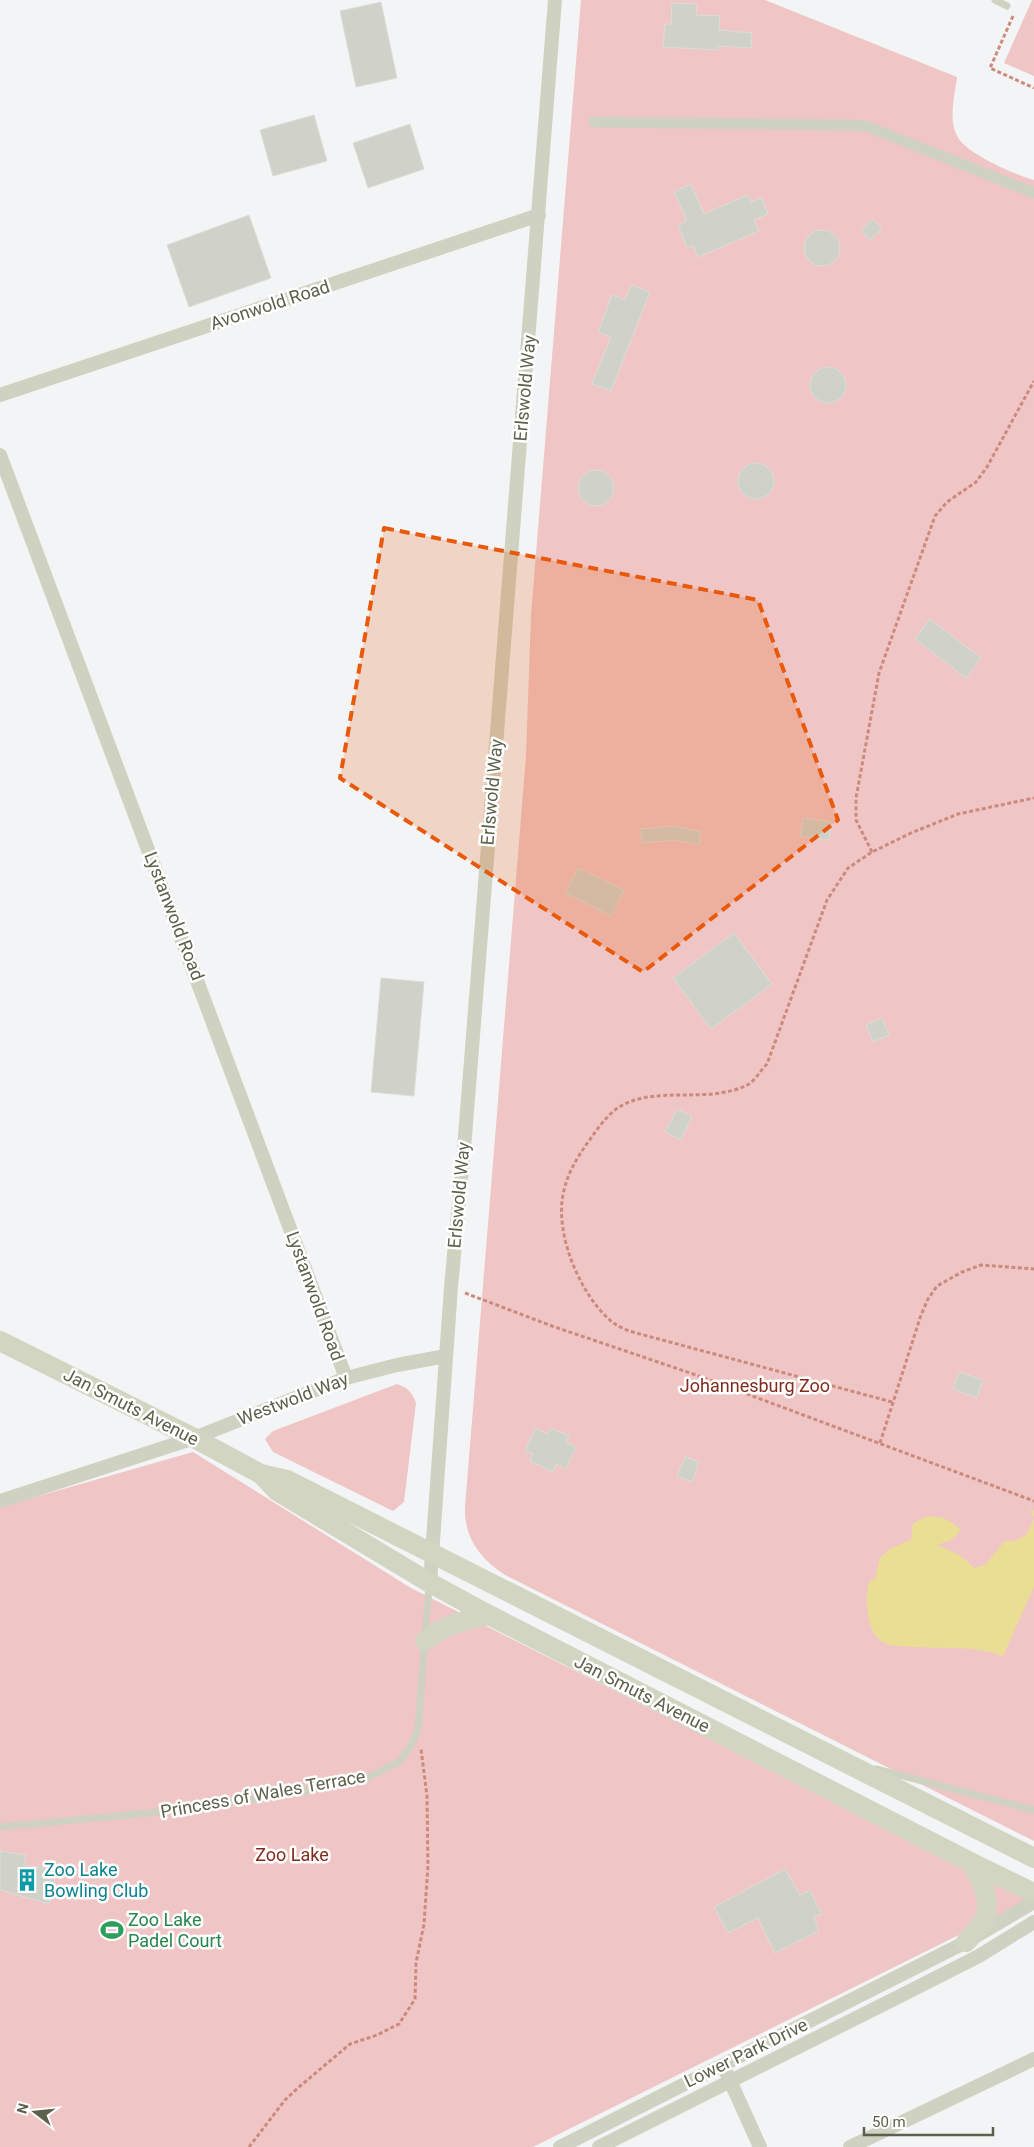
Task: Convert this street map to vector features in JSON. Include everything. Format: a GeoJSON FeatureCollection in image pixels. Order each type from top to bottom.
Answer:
{"type":"FeatureCollection","features":[{"type":"Feature","properties":{"kind":"main road","name":"Jan Smuts Avenue"},"geometry":{"type":"LineString","coordinates":[[0,1341],[194,1438],[261,1474],[286,1480],[431,1552],[1034,1858]]}},
{"type":"Feature","properties":{"kind":"main road","name":"Jan Smuts Avenue"},"geometry":{"type":"LineString","coordinates":[[261,1474],[277,1491],[430,1583],[489,1615],[1034,1893]]}},
{"type":"Feature","properties":{"kind":"main road"},"geometry":{"type":"LineString","coordinates":[[425,1641],[437,1630],[455,1622],[489,1615]]}},
{"type":"Feature","properties":{"kind":"main road"},"geometry":{"type":"LineString","coordinates":[[966,1942],[984,1921],[987,1905],[984,1890],[972,1863]]}},
{"type":"Feature","properties":{"kind":"street","name":"Erlswold Way"},"geometry":{"type":"LineString","coordinates":[[430,1583],[451,1287],[464,1149],[555,0]]}},
{"type":"Feature","properties":{"kind":"street"},"geometry":{"type":"LineString","coordinates":[[594,122],[849,124],[866,126],[1034,193]]}},
{"type":"Feature","properties":{"kind":"street","name":"Avonwold Road"},"geometry":{"type":"LineString","coordinates":[[0,395],[539,215]]}},
{"type":"Feature","properties":{"kind":"street","name":"Lystanwold Road"},"geometry":{"type":"LineString","coordinates":[[0,455],[346,1378]]}},
{"type":"Feature","properties":{"kind":"street","name":"Westwold Way"},"geometry":{"type":"LineString","coordinates":[[0,1501],[194,1438],[346,1378],[397,1365],[446,1356]]}},
{"type":"Feature","properties":{"kind":"street","name":"Lower Park Drive"},"geometry":{"type":"LineString","coordinates":[[560,2147],[966,1942],[1034,1902]]}},
{"type":"Feature","properties":{"kind":"street","name":"Lower Park Drive"},"geometry":{"type":"LineString","coordinates":[[599,2147],[979,1956],[1034,1922]]}},
{"type":"Feature","properties":{"kind":"street"},"geometry":{"type":"LineString","coordinates":[[932,1958],[942,1975]]}},
{"type":"Feature","properties":{"kind":"street"},"geometry":{"type":"LineString","coordinates":[[850,2147],[1034,2058]]}},
{"type":"Feature","properties":{"kind":"street"},"geometry":{"type":"LineString","coordinates":[[722,2064],[760,2147]]}},
{"type":"Feature","properties":{"kind":"lane"},"geometry":{"type":"LineString","coordinates":[[995,0],[1007,6]]}},
{"type":"Feature","properties":{"kind":"lane","name":"Princess of Wales Terrace"},"geometry":{"type":"LineString","coordinates":[[0,1827],[189,1809],[300,1792],[369,1777],[400,1761],[418,1730],[430,1583]]}},
{"type":"Feature","properties":{"kind":"lane"},"geometry":{"type":"LineString","coordinates":[[839,1759],[1034,1810]]}},
{"type":"Feature","properties":{"kind":"path"},"geometry":{"type":"LineString","coordinates":[[1012,18],[990,68],[1034,88]]}},
{"type":"Feature","properties":{"kind":"path"},"geometry":{"type":"LineString","coordinates":[[872,852],[856,820],[856,798],[879,673],[935,516],[947,502],[976,482],[987,467],[1034,381]]}},
{"type":"Feature","properties":{"kind":"path"},"geometry":{"type":"LineString","coordinates":[[892,1402],[629,1332],[612,1322],[592,1300],[573,1263],[562,1230],[562,1197],[569,1174],[577,1157],[600,1126],[616,1110],[636,1099],[721,1094],[750,1083],[767,1064],[828,900],[848,868],[872,852],[911,833],[958,814],[1034,798]]}},
{"type":"Feature","properties":{"kind":"path"},"geometry":{"type":"LineString","coordinates":[[880,1443],[921,1315],[928,1299],[937,1286],[962,1272],[981,1265],[1034,1270]]}},
{"type":"Feature","properties":{"kind":"path"},"geometry":{"type":"LineString","coordinates":[[451,1287],[552,1326],[696,1374],[1034,1501]]}},
{"type":"Feature","properties":{"kind":"path"},"geometry":{"type":"LineString","coordinates":[[249,2147],[285,2100],[299,2087],[350,2044],[377,2035],[399,2024],[415,1999],[416,1963],[424,1924],[428,1865],[427,1796],[418,1730]]}},
{"type":"Feature","properties":{"kind":"highlighted area"},"geometry":{"type":"Polygon","coordinates":[[[384,528],[758,600],[838,820],[643,972],[340,778],[384,528]]]}},
{"type":"Feature","properties":{"kind":"green space","name":"Johannesburg Zoo"},"geometry":{"type":"Polygon","coordinates":[[[581,0],[765,0],[957,77],[953,122],[957,136],[962,143],[991,162],[1034,180],[1034,1841],[505,1575],[481,1554],[470,1537],[467,1528],[465,1507],[526,756],[531,615],[581,0]]]}},
{"type":"Feature","properties":{"kind":"green space"},"geometry":{"type":"Polygon","coordinates":[[[1032,0],[1034,0],[1034,76],[1004,63],[1032,0]]]}},
{"type":"Feature","properties":{"kind":"green space"},"geometry":{"type":"Polygon","coordinates":[[[397,1384],[409,1391],[416,1403],[404,1502],[393,1511],[273,1452],[265,1439],[273,1431],[397,1384]]]}},
{"type":"Feature","properties":{"kind":"green space","name":"Zoo Lake"},"geometry":{"type":"Polygon","coordinates":[[[193,1452],[411,1588],[1029,1900],[533,2147],[0,2147],[0,1507],[193,1452]]]}},
{"type":"Feature","properties":{"kind":"shaded area"},"geometry":{"type":"Polygon","coordinates":[[[932,1516],[950,1521],[956,1525],[961,1530],[951,1540],[937,1545],[957,1554],[974,1568],[985,1565],[1005,1541],[1017,1540],[1024,1536],[1034,1518],[1034,1587],[1003,1656],[966,1648],[890,1645],[879,1639],[870,1624],[868,1616],[867,1597],[869,1581],[875,1579],[880,1558],[890,1549],[911,1540],[913,1524],[932,1516]]]}},
{"type":"Feature","properties":{"kind":"building"},"geometry":{"type":"Polygon","coordinates":[[[381,2],[397,78],[356,87],[340,11],[381,2]]]}},
{"type":"Feature","properties":{"kind":"building"},"geometry":{"type":"Polygon","coordinates":[[[672,3],[697,4],[696,15],[720,16],[719,30],[752,33],[751,48],[718,46],[718,50],[663,47],[665,24],[671,24],[672,3]]]}},
{"type":"Feature","properties":{"kind":"building"},"geometry":{"type":"Polygon","coordinates":[[[314,115],[327,161],[273,176],[260,130],[314,115]]]}},
{"type":"Feature","properties":{"kind":"building"},"geometry":{"type":"Polygon","coordinates":[[[410,124],[424,169],[368,188],[353,143],[410,124]]]}},
{"type":"Feature","properties":{"kind":"building"},"geometry":{"type":"Polygon","coordinates":[[[691,184],[704,214],[748,195],[751,202],[762,198],[768,214],[754,220],[759,231],[698,257],[693,246],[687,248],[678,225],[687,221],[674,192],[691,184]]]}},
{"type":"Feature","properties":{"kind":"building"},"geometry":{"type":"Polygon","coordinates":[[[249,215],[271,278],[189,307],[167,245],[249,215]]]}},
{"type":"Feature","properties":{"kind":"building"},"geometry":{"type":"Polygon","coordinates":[[[873,219],[882,229],[870,240],[861,230],[873,219]]]}},
{"type":"Feature","properties":{"kind":"building"},"geometry":{"type":"Polygon","coordinates":[[[822,230],[829,231],[835,235],[839,241],[839,255],[835,261],[829,265],[822,266],[815,265],[809,261],[805,255],[804,248],[805,241],[809,235],[815,231],[822,230]]]}},
{"type":"Feature","properties":{"kind":"building"},"geometry":{"type":"Polygon","coordinates":[[[631,285],[650,292],[611,391],[592,384],[611,337],[598,332],[612,295],[625,300],[631,285]]]}},
{"type":"Feature","properties":{"kind":"building"},"geometry":{"type":"Polygon","coordinates":[[[828,367],[835,368],[841,372],[845,378],[845,392],[841,398],[835,402],[828,403],[821,402],[815,398],[811,392],[810,385],[811,378],[815,372],[821,368],[828,367]]]}},
{"type":"Feature","properties":{"kind":"building"},"geometry":{"type":"Polygon","coordinates":[[[756,463],[763,464],[769,468],[773,474],[773,488],[769,494],[763,498],[756,499],[749,498],[743,494],[739,488],[738,481],[739,474],[743,468],[749,464],[756,463]]]}},
{"type":"Feature","properties":{"kind":"building"},"geometry":{"type":"Polygon","coordinates":[[[596,470],[603,471],[609,475],[613,481],[613,495],[609,501],[603,505],[596,506],[589,505],[583,501],[579,495],[578,488],[579,481],[583,475],[589,471],[596,470]]]}},
{"type":"Feature","properties":{"kind":"building"},"geometry":{"type":"Polygon","coordinates":[[[930,619],[981,658],[966,678],[915,639],[930,619]]]}},
{"type":"Feature","properties":{"kind":"building"},"geometry":{"type":"Polygon","coordinates":[[[803,818],[831,822],[829,840],[800,836],[803,818]]]}},
{"type":"Feature","properties":{"kind":"building"},"geometry":{"type":"Polygon","coordinates":[[[674,826],[701,832],[699,845],[675,840],[642,843],[640,829],[674,826]]]}},
{"type":"Feature","properties":{"kind":"building"},"geometry":{"type":"Polygon","coordinates":[[[578,868],[624,890],[611,916],[565,893],[578,868]]]}},
{"type":"Feature","properties":{"kind":"building"},"geometry":{"type":"Polygon","coordinates":[[[734,933],[772,984],[711,1029],[673,978],[734,933]]]}},
{"type":"Feature","properties":{"kind":"building"},"geometry":{"type":"Polygon","coordinates":[[[381,978],[424,982],[414,1096],[371,1092],[381,978]]]}},
{"type":"Feature","properties":{"kind":"building"},"geometry":{"type":"Polygon","coordinates":[[[882,1018],[889,1035],[873,1042],[866,1025],[882,1018]]]}},
{"type":"Feature","properties":{"kind":"building"},"geometry":{"type":"Polygon","coordinates":[[[677,1109],[692,1116],[681,1140],[665,1132],[677,1109]]]}},
{"type":"Feature","properties":{"kind":"building"},"geometry":{"type":"Polygon","coordinates":[[[959,1372],[983,1380],[977,1398],[953,1389],[959,1372]]]}},
{"type":"Feature","properties":{"kind":"building"},"geometry":{"type":"Polygon","coordinates":[[[535,1428],[548,1434],[551,1428],[569,1436],[566,1442],[576,1447],[566,1469],[556,1464],[553,1472],[530,1461],[533,1454],[525,1451],[535,1428]]]}},
{"type":"Feature","properties":{"kind":"building"},"geometry":{"type":"Polygon","coordinates":[[[685,1457],[699,1462],[692,1482],[677,1476],[685,1457]]]}},
{"type":"Feature","properties":{"kind":"building","name":"Zoo Lake Bowling Club"},"geometry":{"type":"Polygon","coordinates":[[[0,1851],[26,1855],[24,1865],[57,1870],[49,1904],[0,1890],[0,1851]]]}},
{"type":"Feature","properties":{"kind":"building"},"geometry":{"type":"Polygon","coordinates":[[[785,1869],[800,1895],[810,1890],[822,1915],[814,1916],[819,1931],[775,1953],[758,1918],[728,1933],[714,1907],[785,1869]]]}},
{"type":"Feature","properties":{"kind":"place","name":"Zoo Lake Bowling Club"},"geometry":{"type":"Point","coordinates":[27,1880]}},
{"type":"Feature","properties":{"kind":"place","name":"Zoo Lake Padel Court"},"geometry":{"type":"Point","coordinates":[112,1930]}}]}
